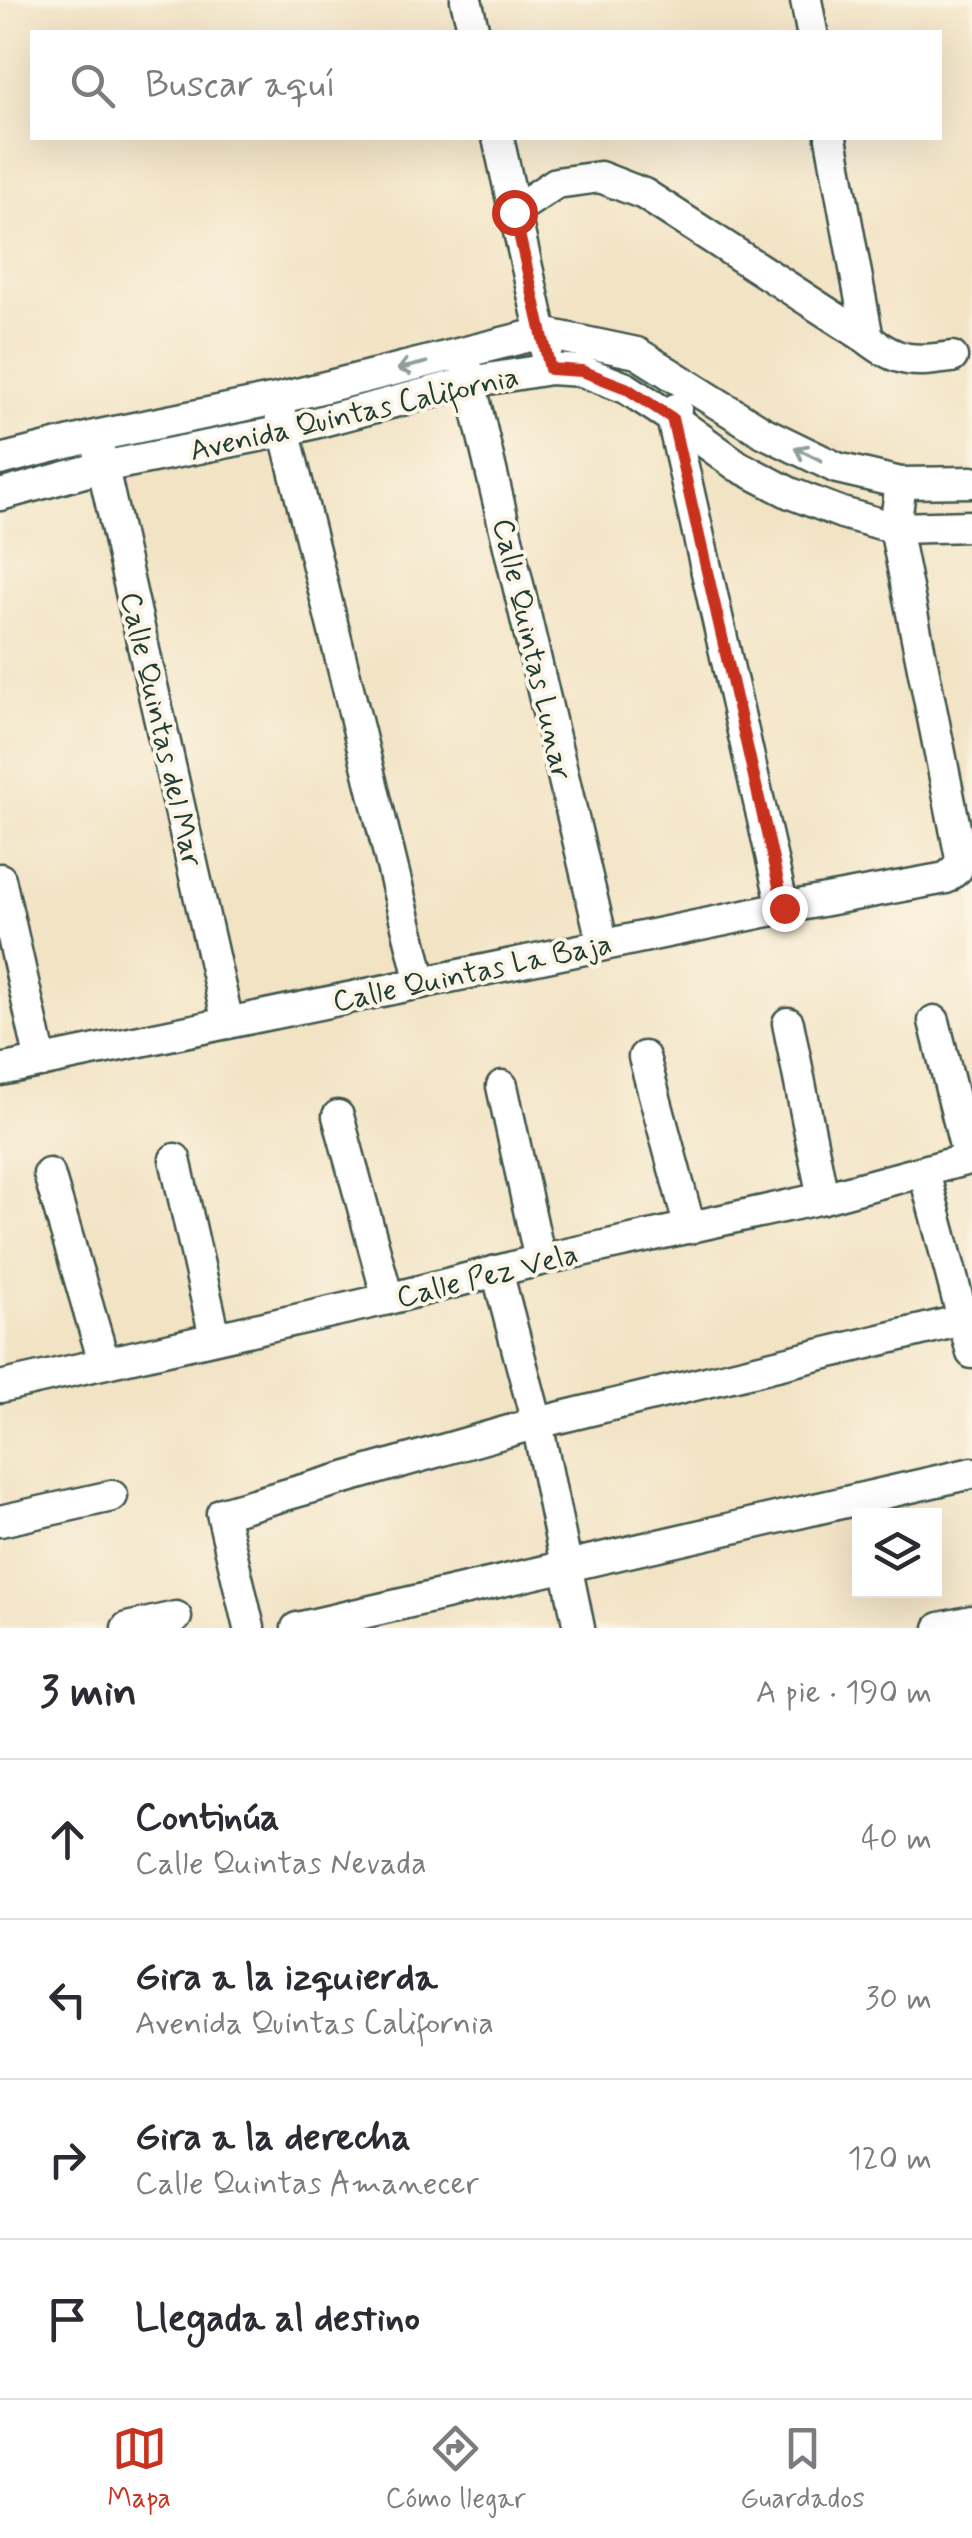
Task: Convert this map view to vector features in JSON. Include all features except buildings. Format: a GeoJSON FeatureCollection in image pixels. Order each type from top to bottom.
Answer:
{"type":"FeatureCollection","features":[{"type":"Feature","properties":{"kind":"street"},"geometry":{"type":"LineString","coordinates":[[466,0],[474,30]]}},
{"type":"Feature","properties":{"kind":"street"},"geometry":{"type":"LineString","coordinates":[[806,0],[812,30]]}},
{"type":"Feature","properties":{"kind":"street"},"geometry":{"type":"LineString","coordinates":[[498,140],[550,369]]}},
{"type":"Feature","properties":{"kind":"street"},"geometry":{"type":"LineString","coordinates":[[831,140],[868,339]]}},
{"type":"Feature","properties":{"kind":"street"},"geometry":{"type":"LineString","coordinates":[[514,212],[556,183],[600,177],[644,194],[886,353],[914,362],[952,357]]}},
{"type":"Feature","properties":{"kind":"street","name":"Avenida Quintas California"},"geometry":{"type":"LineString","coordinates":[[0,495],[102,467],[284,431],[467,368],[542,334],[637,353],[762,432],[837,468],[901,483],[972,482]]}},
{"type":"Feature","properties":{"kind":"street","name":"Avenida Quintas California"},"geometry":{"type":"LineString","coordinates":[[0,460],[277,399],[467,368],[582,371],[626,388],[738,466],[790,494],[842,514],[895,528],[972,526]]}},
{"type":"Feature","properties":{"kind":"street","name":"Calle Quintas Lunar"},"geometry":{"type":"LineString","coordinates":[[467,368],[602,945]]}},
{"type":"Feature","properties":{"kind":"street"},"geometry":{"type":"LineString","coordinates":[[686,383],[672,418],[784,908]]}},
{"type":"Feature","properties":{"kind":"street"},"geometry":{"type":"LineString","coordinates":[[277,399],[421,983]]}},
{"type":"Feature","properties":{"kind":"street","name":"Calle Quintas del Mar"},"geometry":{"type":"LineString","coordinates":[[96,436],[228,1022]]}},
{"type":"Feature","properties":{"kind":"street"},"geometry":{"type":"LineString","coordinates":[[895,528],[901,483]]}},
{"type":"Feature","properties":{"kind":"street","name":"Calle Quintas La Baja"},"geometry":{"type":"LineString","coordinates":[[0,1070],[946,878],[957,869],[961,858],[895,528]]}},
{"type":"Feature","properties":{"kind":"street"},"geometry":{"type":"LineString","coordinates":[[0,880],[41,1062]]}},
{"type":"Feature","properties":{"kind":"street"},"geometry":{"type":"LineString","coordinates":[[934,1021],[970,1158]]}},
{"type":"Feature","properties":{"kind":"street"},"geometry":{"type":"LineString","coordinates":[[788,1024],[823,1198]]}},
{"type":"Feature","properties":{"kind":"street"},"geometry":{"type":"LineString","coordinates":[[644,1057],[690,1228]]}},
{"type":"Feature","properties":{"kind":"street"},"geometry":{"type":"LineString","coordinates":[[502,1086],[540,1260]]}},
{"type":"Feature","properties":{"kind":"street"},"geometry":{"type":"LineString","coordinates":[[338,1116],[388,1299]]}},
{"type":"Feature","properties":{"kind":"street","name":"Calle Pez Vela"},"geometry":{"type":"LineString","coordinates":[[0,1387],[823,1198],[970,1158]]}},
{"type":"Feature","properties":{"kind":"street"},"geometry":{"type":"LineString","coordinates":[[175,1159],[215,1337]]}},
{"type":"Feature","properties":{"kind":"street"},"geometry":{"type":"LineString","coordinates":[[924,1172],[972,1354]]}},
{"type":"Feature","properties":{"kind":"street"},"geometry":{"type":"LineString","coordinates":[[49,1174],[104,1362]]}},
{"type":"Feature","properties":{"kind":"street"},"geometry":{"type":"LineString","coordinates":[[497,1271],[536,1422],[580,1628]]}},
{"type":"Feature","properties":{"kind":"street"},"geometry":{"type":"LineString","coordinates":[[249,1628],[222,1513],[536,1422],[963,1320]]}},
{"type":"Feature","properties":{"kind":"street"},"geometry":{"type":"LineString","coordinates":[[297,1628],[972,1473]]}},
{"type":"Feature","properties":{"kind":"street"},"geometry":{"type":"LineString","coordinates":[[0,1522],[112,1496]]}},
{"type":"Feature","properties":{"kind":"street"},"geometry":{"type":"LineString","coordinates":[[127,1628],[176,1617]]}},
{"type":"Feature","properties":{"kind":"street"},"geometry":{"type":"LineString","coordinates":[[940,1628],[972,1620]]}},
{"type":"Feature","properties":{"kind":"route"},"geometry":{"type":"LineString","coordinates":[[514,212],[550,369],[582,371],[626,388],[672,418],[784,908]]}}]}
